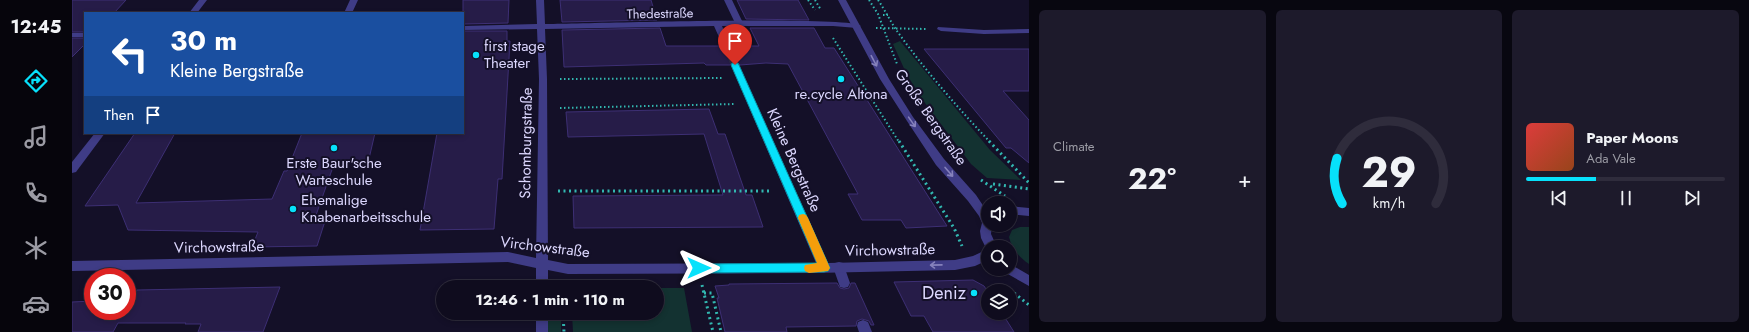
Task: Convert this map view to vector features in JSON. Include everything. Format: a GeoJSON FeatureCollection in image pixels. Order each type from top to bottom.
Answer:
{"type":"FeatureCollection","features":[{"type":"Feature","properties":{"kind":"street"},"geometry":{"type":"LineString","coordinates":[[194,12],[203,0]]}},
{"type":"Feature","properties":{"kind":"street"},"geometry":{"type":"LineString","coordinates":[[348,12],[354,0]]}},
{"type":"Feature","properties":{"kind":"street","name":"Schomburgstraße"},"geometry":{"type":"LineString","coordinates":[[540,0],[543,80],[542,280]]}},
{"type":"Feature","properties":{"kind":"street"},"geometry":{"type":"LineString","coordinates":[[728,0],[739,23]]}},
{"type":"Feature","properties":{"kind":"street","name":"Große Bergstraße"},"geometry":{"type":"LineString","coordinates":[[842,0],[898,103],[940,161],[975,201],[981,210]]}},
{"type":"Feature","properties":{"kind":"street","name":"Thedestraße"},"geometry":{"type":"LineString","coordinates":[[464,28],[739,23],[838,24],[857,26]]}},
{"type":"Feature","properties":{"kind":"street"},"geometry":{"type":"LineString","coordinates":[[717,24],[727,46]]}},
{"type":"Feature","properties":{"kind":"street"},"geometry":{"type":"LineString","coordinates":[[941,29],[984,32],[1029,31]]}},
{"type":"Feature","properties":{"kind":"street"},"geometry":{"type":"LineString","coordinates":[[72,35],[84,34]]}},
{"type":"Feature","properties":{"kind":"street","name":"Kleine Bergstraße"},"geometry":{"type":"LineString","coordinates":[[735,65],[824,268]]}},
{"type":"Feature","properties":{"kind":"street"},"geometry":{"type":"LineString","coordinates":[[72,169],[99,134]]}},
{"type":"Feature","properties":{"kind":"street"},"geometry":{"type":"LineString","coordinates":[[1017,211],[1029,212]]}},
{"type":"Feature","properties":{"kind":"street","name":"Virchowstraße"},"geometry":{"type":"LineString","coordinates":[[72,266],[508,257],[568,269],[824,268],[954,265],[975,261],[981,258]]}},
{"type":"Feature","properties":{"kind":"street"},"geometry":{"type":"LineString","coordinates":[[839,267],[844,283]]}},
{"type":"Feature","properties":{"kind":"street"},"geometry":{"type":"LineString","coordinates":[[1017,274],[1027,281]]}},
{"type":"Feature","properties":{"kind":"street"},"geometry":{"type":"LineString","coordinates":[[542,320],[542,332]]}},
{"type":"Feature","properties":{"kind":"path"},"geometry":{"type":"LineString","coordinates":[[869,0],[878,14],[897,66]]}},
{"type":"Feature","properties":{"kind":"path"},"geometry":{"type":"LineString","coordinates":[[878,0],[896,29],[972,124],[1029,183]]}},
{"type":"Feature","properties":{"kind":"path"},"geometry":{"type":"LineString","coordinates":[[883,15],[889,16]]}},
{"type":"Feature","properties":{"kind":"path"},"geometry":{"type":"LineString","coordinates":[[883,29],[941,29]]}},
{"type":"Feature","properties":{"kind":"path"},"geometry":{"type":"LineString","coordinates":[[831,34],[840,52],[954,228],[963,250]]}},
{"type":"Feature","properties":{"kind":"path"},"geometry":{"type":"LineString","coordinates":[[543,80],[741,78]]}},
{"type":"Feature","properties":{"kind":"path"},"geometry":{"type":"LineString","coordinates":[[543,108],[752,104]]}},
{"type":"Feature","properties":{"kind":"path"},"geometry":{"type":"LineString","coordinates":[[978,178],[1006,196]]}},
{"type":"Feature","properties":{"kind":"path"},"geometry":{"type":"LineString","coordinates":[[993,184],[1029,189]]}},
{"type":"Feature","properties":{"kind":"path"},"geometry":{"type":"LineString","coordinates":[[542,191],[791,191]]}},
{"type":"Feature","properties":{"kind":"path"},"geometry":{"type":"LineString","coordinates":[[699,268],[713,332]]}},
{"type":"Feature","properties":{"kind":"path"},"geometry":{"type":"LineString","coordinates":[[704,293],[712,293],[721,332]]}},
{"type":"Feature","properties":{"kind":"path"},"geometry":{"type":"LineString","coordinates":[[563,320],[564,332]]}},
{"type":"Feature","properties":{"kind":"green space"},"geometry":{"type":"Polygon","coordinates":[[[900,41],[990,150],[1021,180],[987,178],[971,164],[922,99],[907,75],[893,44],[900,41]]]}},
{"type":"Feature","properties":{"kind":"green space"},"geometry":{"type":"Polygon","coordinates":[[[1029,227],[1029,264],[1017,253],[1017,240],[1010,240],[1009,237],[1011,232],[1017,232],[1017,228],[1029,227]]]}},
{"type":"Feature","properties":{"kind":"green space"},"geometry":{"type":"Polygon","coordinates":[[[664,288],[684,288],[692,332],[573,332],[572,320],[664,320],[664,288]]]}},
{"type":"Feature","properties":{"kind":"green space"},"geometry":{"type":"Polygon","coordinates":[[[545,320],[561,320],[561,332],[545,332],[545,320]]]}},
{"type":"Feature","properties":{"kind":"building"},"geometry":{"type":"Polygon","coordinates":[[[72,0],[126,0],[115,12],[84,12],[84,32],[72,32],[72,0]]]}},
{"type":"Feature","properties":{"kind":"building"},"geometry":{"type":"Polygon","coordinates":[[[463,0],[509,0],[508,23],[464,24],[463,0]]]}},
{"type":"Feature","properties":{"kind":"building"},"geometry":{"type":"Polygon","coordinates":[[[560,0],[651,0],[657,20],[562,22],[560,0]]]}},
{"type":"Feature","properties":{"kind":"building"},"geometry":{"type":"Polygon","coordinates":[[[737,0],[798,0],[809,20],[746,19],[737,0]]]}},
{"type":"Feature","properties":{"kind":"building"},"geometry":{"type":"Polygon","coordinates":[[[660,28],[666,46],[722,46],[728,49],[732,46],[759,46],[750,28],[814,28],[825,48],[834,48],[947,226],[906,228],[901,220],[862,220],[848,194],[858,194],[788,64],[766,63],[740,65],[735,60],[730,65],[706,65],[704,63],[564,67],[562,30],[660,28]]]}},
{"type":"Feature","properties":{"kind":"building"},"geometry":{"type":"Polygon","coordinates":[[[464,31],[507,31],[507,41],[510,41],[502,179],[498,179],[494,229],[420,230],[437,134],[464,134],[464,31]]]}},
{"type":"Feature","properties":{"kind":"building"},"geometry":{"type":"Polygon","coordinates":[[[72,38],[84,38],[84,45],[72,57],[72,38]]]}},
{"type":"Feature","properties":{"kind":"building"},"geometry":{"type":"Polygon","coordinates":[[[924,49],[1029,49],[1029,91],[1003,91],[1029,120],[1029,163],[1011,148],[1006,148],[924,49]]]}},
{"type":"Feature","properties":{"kind":"building"},"geometry":{"type":"Polygon","coordinates":[[[709,109],[718,134],[725,134],[746,195],[752,195],[763,227],[574,228],[573,196],[723,195],[704,134],[568,137],[566,112],[709,109]]]}},
{"type":"Feature","properties":{"kind":"building"},"geometry":{"type":"Polygon","coordinates":[[[134,134],[174,134],[136,203],[272,199],[284,171],[287,171],[302,134],[375,134],[368,163],[334,164],[315,218],[326,218],[317,246],[252,247],[258,232],[128,230],[118,205],[85,206],[134,134]]]}},
{"type":"Feature","properties":{"kind":"building"},"geometry":{"type":"Polygon","coordinates":[[[973,280],[981,284],[981,320],[1006,320],[1014,332],[933,332],[924,316],[911,316],[894,282],[973,280]]]}},
{"type":"Feature","properties":{"kind":"building"},"geometry":{"type":"Polygon","coordinates":[[[837,283],[840,288],[844,289],[849,288],[851,283],[855,283],[874,325],[871,325],[869,321],[862,319],[857,321],[856,326],[786,327],[787,332],[725,332],[717,298],[719,298],[715,286],[729,284],[837,283]]]}},
{"type":"Feature","properties":{"kind":"building"},"geometry":{"type":"Polygon","coordinates":[[[280,287],[263,332],[198,332],[201,324],[185,324],[186,323],[118,323],[113,332],[72,332],[72,302],[84,301],[84,320],[136,320],[137,290],[280,287]]]}},
{"type":"Feature","properties":{"kind":"tunnel"},"geometry":{"type":"LineString","coordinates":[[727,46],[735,65]]}},
{"type":"Feature","properties":{"kind":"slow traffic"},"geometry":{"type":"LineString","coordinates":[[803,218],[824,268],[809,268]]}},
{"type":"Feature","properties":{"kind":"place","name":"first stage Theater"},"geometry":{"type":"Point","coordinates":[476,55]}},
{"type":"Feature","properties":{"kind":"place","name":"re.cycle Altona"},"geometry":{"type":"Point","coordinates":[841,79]}},
{"type":"Feature","properties":{"kind":"place","name":"Erste Baur'sche Warteschule"},"geometry":{"type":"Point","coordinates":[334,148]}},
{"type":"Feature","properties":{"kind":"place","name":"Ehemalige Knabenarbeitsschule"},"geometry":{"type":"Point","coordinates":[293,209]}},
{"type":"Feature","properties":{"kind":"place","name":"Deniz"},"geometry":{"type":"Point","coordinates":[974,293]}},
{"type":"Feature","properties":{"kind":"route"},"geometry":{"type":"LineString","coordinates":[[699,268],[824,268],[735,65]]}}]}
